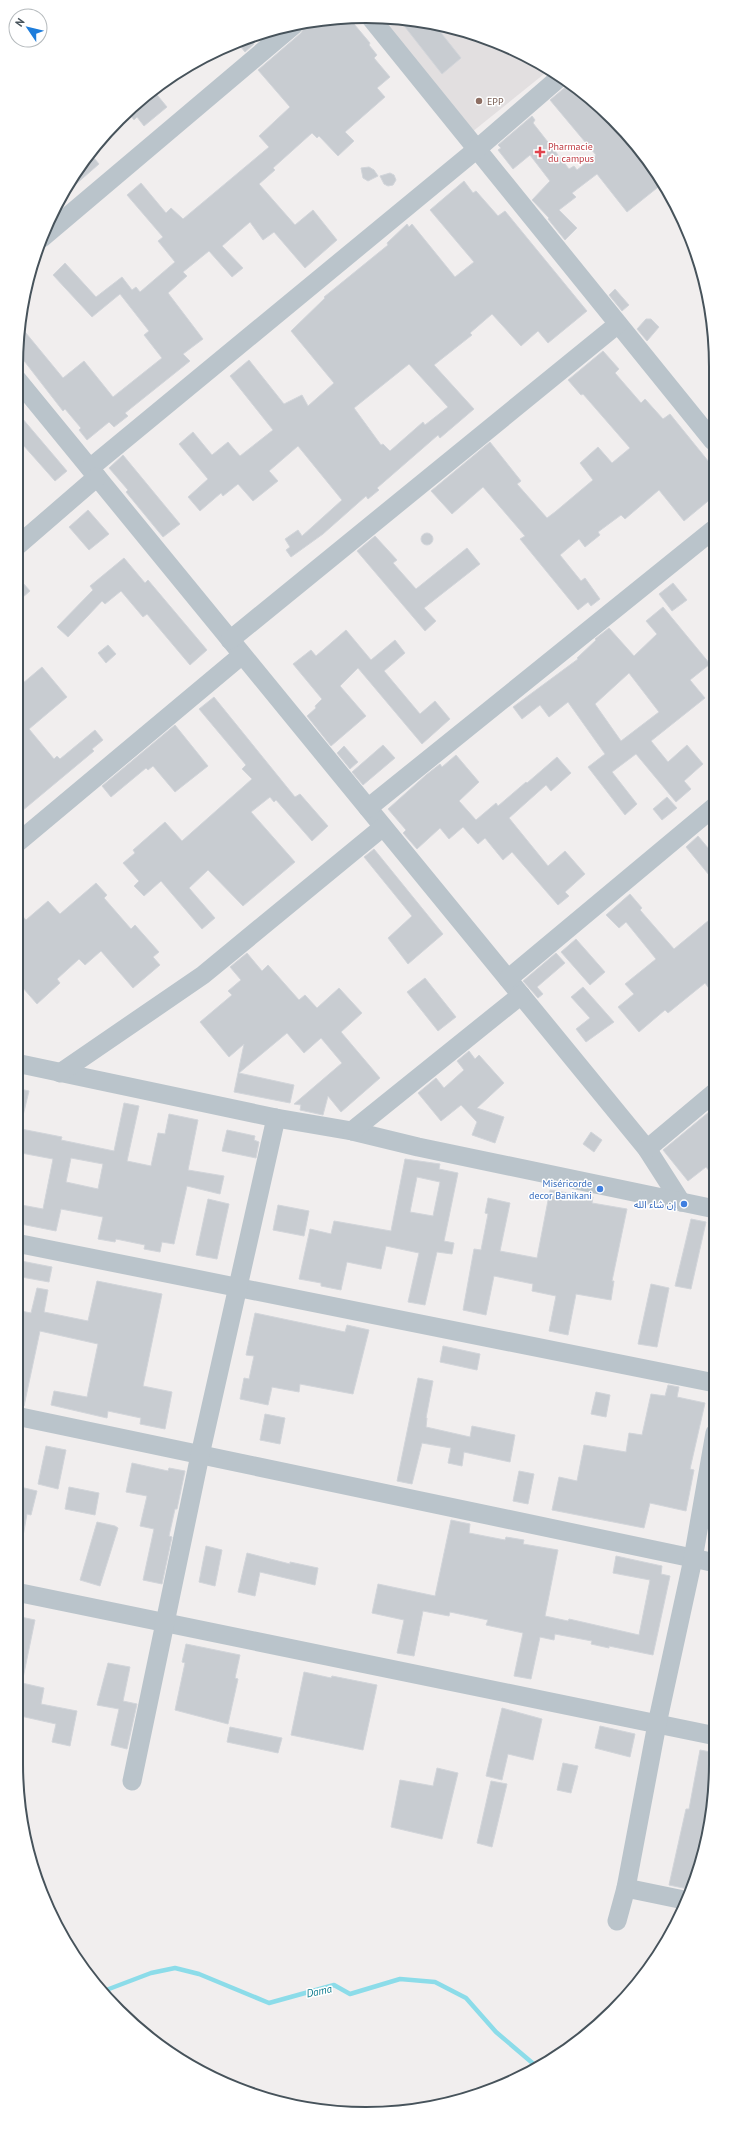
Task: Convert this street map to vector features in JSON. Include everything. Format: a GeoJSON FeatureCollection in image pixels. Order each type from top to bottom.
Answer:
{"type":"FeatureCollection","features":[{"type":"Feature","properties":{"kind":"street"},"geometry":{"type":"LineString","coordinates":[[375,23],[709,437]]}},
{"type":"Feature","properties":{"kind":"street"},"geometry":{"type":"LineString","coordinates":[[51,230],[284,33]]}},
{"type":"Feature","properties":{"kind":"street"},"geometry":{"type":"LineString","coordinates":[[23,540],[93,473],[556,80]]}},
{"type":"Feature","properties":{"kind":"street"},"geometry":{"type":"LineString","coordinates":[[230,640],[618,324]]}},
{"type":"Feature","properties":{"kind":"street"},"geometry":{"type":"LineString","coordinates":[[23,387],[647,1149],[681,1202]]}},
{"type":"Feature","properties":{"kind":"street"},"geometry":{"type":"LineString","coordinates":[[368,808],[709,533]]}},
{"type":"Feature","properties":{"kind":"street"},"geometry":{"type":"LineString","coordinates":[[23,838],[242,655]]}},
{"type":"Feature","properties":{"kind":"street"},"geometry":{"type":"LineString","coordinates":[[508,979],[709,811]]}},
{"type":"Feature","properties":{"kind":"street"},"geometry":{"type":"LineString","coordinates":[[60,1073],[203,975],[383,827]]}},
{"type":"Feature","properties":{"kind":"street"},"geometry":{"type":"LineString","coordinates":[[352,1131],[521,995]]}},
{"type":"Feature","properties":{"kind":"street"},"geometry":{"type":"LineString","coordinates":[[23,1065],[276,1118],[352,1131],[418,1147],[709,1208]]}},
{"type":"Feature","properties":{"kind":"street"},"geometry":{"type":"LineString","coordinates":[[647,1149],[709,1097]]}},
{"type":"Feature","properties":{"kind":"street"},"geometry":{"type":"LineString","coordinates":[[132,1781],[200,1455],[276,1118]]}},
{"type":"Feature","properties":{"kind":"street"},"geometry":{"type":"LineString","coordinates":[[23,1243],[709,1382]]}},
{"type":"Feature","properties":{"kind":"street"},"geometry":{"type":"LineString","coordinates":[[23,1417],[709,1562]]}},
{"type":"Feature","properties":{"kind":"street"},"geometry":{"type":"LineString","coordinates":[[617,1921],[626,1888],[658,1724],[693,1559],[709,1467]]}},
{"type":"Feature","properties":{"kind":"street"},"geometry":{"type":"LineString","coordinates":[[23,1593],[709,1735]]}},
{"type":"Feature","properties":{"kind":"street"},"geometry":{"type":"LineString","coordinates":[[626,1888],[681,1899]]}},
{"type":"Feature","properties":{"kind":"shaded area","name":"EPP"},"geometry":{"type":"Polygon","coordinates":[[[386,24],[433,30],[476,41],[518,58],[545,73],[472,132],[386,24]]]}},
{"type":"Feature","properties":{"kind":"building"},"geometry":{"type":"Polygon","coordinates":[[[354,24],[370,43],[369,45],[377,55],[374,58],[390,77],[377,88],[385,97],[345,132],[354,141],[338,156],[319,136],[317,138],[312,133],[273,168],[275,170],[259,184],[295,225],[313,210],[337,240],[305,268],[274,232],[263,240],[250,222],[222,246],[243,268],[232,277],[209,251],[183,272],[187,276],[168,293],[203,339],[183,354],[190,361],[125,413],[128,416],[114,427],[109,422],[87,440],[79,430],[81,428],[65,409],[63,411],[23,360],[25,332],[63,378],[84,361],[113,397],[162,358],[144,335],[149,331],[120,294],[92,317],[53,275],[65,263],[96,297],[122,277],[132,290],[136,287],[140,292],[175,262],[158,241],[163,237],[127,195],[141,183],[166,213],[171,208],[183,219],[269,147],[259,136],[290,107],[258,70],[301,33],[303,29],[321,26],[354,24]]]}},
{"type":"Feature","properties":{"kind":"building"},"geometry":{"type":"Polygon","coordinates":[[[404,25],[440,32],[461,58],[442,74],[404,25]]]}},
{"type":"Feature","properties":{"kind":"building"},"geometry":{"type":"Polygon","coordinates":[[[253,42],[254,44],[245,52],[241,47],[253,42]]]}},
{"type":"Feature","properties":{"kind":"building"},"geometry":{"type":"Polygon","coordinates":[[[565,87],[575,94],[609,123],[638,157],[658,187],[627,212],[597,174],[572,193],[576,197],[559,210],[577,228],[565,240],[548,219],[549,218],[532,200],[550,181],[530,155],[513,169],[498,150],[501,148],[498,145],[532,116],[535,120],[533,123],[569,169],[574,166],[577,170],[596,155],[550,100],[565,87]]]}},
{"type":"Feature","properties":{"kind":"building"},"geometry":{"type":"Polygon","coordinates":[[[157,94],[167,107],[144,126],[137,117],[134,120],[131,116],[157,94]]]}},
{"type":"Feature","properties":{"kind":"building"},"geometry":{"type":"Polygon","coordinates":[[[94,158],[99,164],[74,185],[94,158]]]}},
{"type":"Feature","properties":{"kind":"building"},"geometry":{"type":"Polygon","coordinates":[[[369,167],[374,170],[378,176],[368,181],[363,178],[361,168],[369,167]]]}},
{"type":"Feature","properties":{"kind":"building"},"geometry":{"type":"Polygon","coordinates":[[[390,173],[394,175],[396,180],[393,185],[388,186],[384,184],[380,176],[390,173]]]}},
{"type":"Feature","properties":{"kind":"building"},"geometry":{"type":"Polygon","coordinates":[[[464,181],[473,193],[476,191],[498,216],[505,211],[587,311],[548,343],[538,331],[521,346],[492,314],[470,333],[472,335],[434,365],[474,409],[440,438],[438,435],[377,488],[379,490],[368,499],[366,496],[323,534],[291,557],[286,550],[290,547],[285,539],[298,530],[302,536],[342,500],[298,446],[269,471],[278,481],[253,501],[238,484],[223,496],[221,493],[200,511],[188,497],[208,479],[179,444],[193,432],[212,455],[228,442],[240,456],[273,430],[230,376],[249,360],[284,404],[302,395],[308,406],[334,383],[291,331],[325,298],[324,297],[388,245],[387,243],[407,224],[409,227],[412,224],[455,277],[474,262],[430,210],[464,181]],[[409,364],[354,408],[381,445],[383,444],[390,451],[423,422],[425,425],[448,407],[409,364]]]}},
{"type":"Feature","properties":{"kind":"building"},"geometry":{"type":"Polygon","coordinates":[[[615,289],[629,305],[622,311],[609,295],[615,289]]]}},
{"type":"Feature","properties":{"kind":"building"},"geometry":{"type":"Polygon","coordinates":[[[646,319],[651,319],[659,327],[647,341],[637,329],[646,319]]]}},
{"type":"Feature","properties":{"kind":"building"},"geometry":{"type":"Polygon","coordinates":[[[603,351],[619,369],[615,373],[641,403],[645,399],[663,419],[670,414],[709,462],[709,500],[684,521],[659,490],[625,519],[621,515],[598,532],[600,535],[585,547],[579,539],[560,555],[581,581],[585,578],[600,599],[591,606],[588,602],[578,610],[520,539],[525,536],[483,487],[452,514],[431,491],[490,442],[521,481],[517,484],[547,518],[555,512],[593,480],[580,463],[598,447],[612,463],[630,448],[583,394],[581,395],[568,380],[603,351]]]}},
{"type":"Feature","properties":{"kind":"building"},"geometry":{"type":"Polygon","coordinates":[[[23,419],[67,471],[55,481],[23,445],[23,419]]]}},
{"type":"Feature","properties":{"kind":"building"},"geometry":{"type":"Polygon","coordinates":[[[123,455],[180,524],[163,537],[126,492],[128,490],[109,468],[123,455]]]}},
{"type":"Feature","properties":{"kind":"building"},"geometry":{"type":"Polygon","coordinates":[[[88,510],[109,534],[89,550],[69,527],[88,510]]]}},
{"type":"Feature","properties":{"kind":"building"},"geometry":{"type":"Polygon","coordinates":[[[429,533],[432,534],[432,544],[425,545],[422,544],[421,537],[422,534],[429,533]]]}},
{"type":"Feature","properties":{"kind":"building"},"geometry":{"type":"Polygon","coordinates":[[[375,536],[397,560],[393,563],[416,589],[467,548],[480,564],[424,608],[436,621],[425,631],[357,551],[375,536]]]}},
{"type":"Feature","properties":{"kind":"building"},"geometry":{"type":"Polygon","coordinates":[[[124,558],[145,583],[148,580],[207,650],[190,665],[147,614],[143,617],[121,591],[105,604],[102,601],[68,637],[57,627],[93,590],[90,586],[124,558]]]}},
{"type":"Feature","properties":{"kind":"building"},"geometry":{"type":"Polygon","coordinates":[[[23,583],[30,591],[23,597],[23,583]]]}},
{"type":"Feature","properties":{"kind":"building"},"geometry":{"type":"Polygon","coordinates":[[[673,583],[687,600],[672,611],[659,594],[673,583]]]}},
{"type":"Feature","properties":{"kind":"building"},"geometry":{"type":"Polygon","coordinates":[[[663,607],[709,663],[709,665],[690,680],[705,698],[651,741],[668,762],[687,745],[703,764],[684,781],[691,789],[676,802],[636,754],[612,772],[637,804],[625,815],[588,767],[605,754],[568,702],[549,717],[540,705],[522,719],[513,707],[578,659],[577,658],[596,640],[595,639],[609,628],[634,656],[657,634],[646,621],[663,607]],[[629,673],[595,704],[621,741],[659,712],[629,673]]]}},
{"type":"Feature","properties":{"kind":"building"},"geometry":{"type":"Polygon","coordinates":[[[346,630],[371,660],[395,640],[405,653],[384,671],[420,714],[435,701],[450,719],[422,744],[358,668],[340,686],[366,716],[331,746],[307,716],[316,708],[315,706],[322,699],[293,664],[311,650],[316,656],[346,630]]]}},
{"type":"Feature","properties":{"kind":"building"},"geometry":{"type":"Polygon","coordinates":[[[108,645],[116,654],[106,663],[98,653],[108,645]]]}},
{"type":"Feature","properties":{"kind":"building"},"geometry":{"type":"Polygon","coordinates":[[[42,667],[67,697],[29,729],[54,759],[57,756],[60,759],[95,730],[103,740],[92,749],[94,751],[23,810],[23,683],[42,667]]]}},
{"type":"Feature","properties":{"kind":"building"},"geometry":{"type":"Polygon","coordinates":[[[214,697],[295,797],[300,794],[328,826],[312,841],[276,800],[274,802],[270,797],[251,812],[295,862],[243,906],[208,870],[189,888],[215,918],[202,929],[161,881],[144,896],[134,886],[139,881],[123,863],[135,853],[133,850],[165,822],[182,841],[252,779],[242,769],[246,765],[199,709],[214,697]]]}},
{"type":"Feature","properties":{"kind":"building"},"geometry":{"type":"Polygon","coordinates":[[[175,725],[208,766],[175,792],[153,766],[148,770],[146,768],[111,797],[102,786],[175,725]]]}},
{"type":"Feature","properties":{"kind":"building"},"geometry":{"type":"Polygon","coordinates":[[[383,745],[395,758],[363,785],[352,772],[383,745]]]}},
{"type":"Feature","properties":{"kind":"building"},"geometry":{"type":"Polygon","coordinates":[[[344,746],[358,762],[350,769],[337,753],[344,746]]]}},
{"type":"Feature","properties":{"kind":"building"},"geometry":{"type":"Polygon","coordinates":[[[456,755],[479,782],[459,801],[476,820],[496,803],[498,806],[557,757],[571,773],[551,791],[546,785],[509,818],[548,866],[565,851],[585,874],[565,892],[569,896],[558,905],[512,852],[503,860],[485,838],[478,844],[463,827],[449,839],[440,828],[417,849],[403,833],[406,830],[388,809],[426,775],[440,764],[442,767],[456,755]]]}},
{"type":"Feature","properties":{"kind":"building"},"geometry":{"type":"Polygon","coordinates":[[[667,797],[677,808],[662,820],[653,809],[667,797]]]}},
{"type":"Feature","properties":{"kind":"building"},"geometry":{"type":"Polygon","coordinates":[[[698,836],[709,849],[709,875],[686,847],[698,836]]]}},
{"type":"Feature","properties":{"kind":"building"},"geometry":{"type":"Polygon","coordinates":[[[374,849],[443,934],[408,964],[388,938],[412,916],[364,857],[374,849]]]}},
{"type":"Feature","properties":{"kind":"building"},"geometry":{"type":"Polygon","coordinates":[[[96,883],[107,895],[104,898],[131,929],[135,925],[159,952],[153,957],[160,965],[133,988],[101,951],[85,965],[79,959],[57,979],[60,983],[37,1004],[23,988],[23,917],[26,920],[48,901],[60,914],[96,883]]]}},
{"type":"Feature","properties":{"kind":"building"},"geometry":{"type":"Polygon","coordinates":[[[630,894],[642,908],[640,910],[674,949],[709,920],[709,988],[705,983],[668,1013],[665,1010],[639,1032],[618,1007],[634,994],[625,984],[656,959],[626,922],[619,928],[606,915],[630,894]]]}},
{"type":"Feature","properties":{"kind":"building"},"geometry":{"type":"Polygon","coordinates":[[[576,939],[605,972],[590,985],[561,952],[576,939]]]}},
{"type":"Feature","properties":{"kind":"building"},"geometry":{"type":"Polygon","coordinates":[[[247,953],[262,971],[268,965],[299,1000],[305,995],[317,1008],[339,988],[362,1013],[341,1032],[380,1078],[341,1112],[328,1096],[323,1115],[300,1110],[301,1105],[294,1104],[342,1063],[321,1038],[304,1053],[287,1033],[239,1073],[294,1085],[290,1103],[234,1092],[244,1044],[229,1057],[200,1022],[232,995],[228,991],[241,980],[230,967],[247,953]]]}},
{"type":"Feature","properties":{"kind":"building"},"geometry":{"type":"Polygon","coordinates":[[[556,953],[565,963],[537,987],[543,994],[538,998],[523,981],[556,953]]]}},
{"type":"Feature","properties":{"kind":"building"},"geometry":{"type":"Polygon","coordinates":[[[425,978],[456,1017],[438,1031],[407,992],[425,978]]]}},
{"type":"Feature","properties":{"kind":"building"},"geometry":{"type":"Polygon","coordinates":[[[583,987],[614,1022],[586,1042],[576,1029],[590,1018],[571,997],[583,987]]]}},
{"type":"Feature","properties":{"kind":"building"},"geometry":{"type":"Polygon","coordinates":[[[469,1051],[475,1059],[479,1055],[504,1083],[477,1108],[504,1117],[495,1143],[472,1135],[477,1122],[461,1105],[441,1121],[418,1093],[436,1078],[444,1088],[464,1070],[457,1061],[469,1051]]]}},
{"type":"Feature","properties":{"kind":"building"},"geometry":{"type":"Polygon","coordinates":[[[23,1090],[29,1091],[23,1116],[23,1090]]]}},
{"type":"Feature","properties":{"kind":"building"},"geometry":{"type":"Polygon","coordinates":[[[124,1103],[139,1106],[127,1161],[151,1166],[158,1133],[165,1134],[169,1114],[198,1120],[188,1170],[224,1176],[220,1194],[187,1186],[174,1244],[162,1242],[160,1252],[144,1249],[145,1245],[116,1239],[115,1242],[98,1239],[103,1217],[61,1209],[56,1231],[23,1224],[23,1205],[43,1209],[53,1159],[23,1153],[23,1129],[62,1137],[61,1140],[114,1151],[124,1103]],[[71,1158],[66,1182],[98,1189],[103,1164],[71,1158]]]}},
{"type":"Feature","properties":{"kind":"building"},"geometry":{"type":"Polygon","coordinates":[[[709,1112],[709,1171],[706,1167],[688,1181],[663,1150],[709,1112]]]}},
{"type":"Feature","properties":{"kind":"building"},"geometry":{"type":"Polygon","coordinates":[[[227,1130],[255,1136],[254,1140],[259,1142],[256,1158],[222,1151],[227,1130]]]}},
{"type":"Feature","properties":{"kind":"building"},"geometry":{"type":"Polygon","coordinates":[[[591,1132],[602,1140],[594,1152],[583,1144],[591,1132]]]}},
{"type":"Feature","properties":{"kind":"building"},"geometry":{"type":"Polygon","coordinates":[[[405,1159],[440,1164],[439,1169],[458,1173],[444,1241],[454,1243],[452,1254],[437,1252],[425,1305],[408,1302],[419,1253],[386,1246],[381,1269],[347,1262],[341,1290],[321,1286],[321,1283],[299,1279],[310,1229],[331,1234],[334,1221],[391,1231],[405,1159]],[[417,1177],[410,1212],[433,1216],[440,1182],[417,1177]]]}},
{"type":"Feature","properties":{"kind":"building"},"geometry":{"type":"Polygon","coordinates":[[[550,1190],[593,1197],[592,1203],[627,1209],[612,1281],[614,1281],[611,1300],[576,1294],[568,1335],[549,1331],[556,1296],[532,1291],[533,1284],[494,1276],[486,1315],[463,1310],[474,1249],[481,1250],[488,1214],[485,1213],[488,1198],[510,1203],[500,1251],[537,1258],[550,1190]]]}},
{"type":"Feature","properties":{"kind":"building"},"geometry":{"type":"Polygon","coordinates":[[[208,1199],[229,1204],[217,1259],[196,1255],[208,1199]]]}},
{"type":"Feature","properties":{"kind":"building"},"geometry":{"type":"Polygon","coordinates":[[[278,1205],[309,1211],[304,1236],[273,1230],[278,1205]]]}},
{"type":"Feature","properties":{"kind":"building"},"geometry":{"type":"Polygon","coordinates":[[[691,1219],[706,1222],[691,1289],[675,1286],[691,1219]]]}},
{"type":"Feature","properties":{"kind":"building"},"geometry":{"type":"Polygon","coordinates":[[[23,1261],[52,1267],[49,1282],[23,1277],[23,1261]]]}},
{"type":"Feature","properties":{"kind":"building"},"geometry":{"type":"Polygon","coordinates":[[[97,1281],[162,1294],[143,1386],[172,1392],[165,1429],[140,1424],[141,1418],[108,1411],[107,1418],[51,1405],[54,1391],[87,1397],[98,1344],[40,1331],[23,1406],[23,1311],[31,1313],[37,1288],[48,1290],[44,1312],[88,1321],[97,1281]]]}},
{"type":"Feature","properties":{"kind":"building"},"geometry":{"type":"Polygon","coordinates":[[[651,1284],[669,1288],[657,1347],[638,1344],[651,1284]]]}},
{"type":"Feature","properties":{"kind":"building"},"geometry":{"type":"Polygon","coordinates":[[[255,1313],[345,1332],[347,1325],[369,1330],[353,1394],[300,1384],[299,1392],[272,1387],[268,1405],[240,1399],[244,1378],[249,1379],[254,1356],[246,1355],[255,1313]]]}},
{"type":"Feature","properties":{"kind":"building"},"geometry":{"type":"Polygon","coordinates":[[[443,1346],[480,1354],[477,1370],[440,1362],[443,1346]]]}},
{"type":"Feature","properties":{"kind":"building"},"geometry":{"type":"Polygon","coordinates":[[[418,1378],[433,1381],[426,1418],[426,1427],[470,1437],[472,1426],[515,1435],[510,1462],[464,1452],[462,1466],[448,1463],[451,1448],[422,1443],[412,1484],[397,1481],[418,1378]]]}},
{"type":"Feature","properties":{"kind":"building"},"geometry":{"type":"Polygon","coordinates":[[[668,1385],[679,1387],[677,1397],[705,1403],[690,1469],[694,1470],[686,1511],[650,1503],[644,1528],[552,1510],[559,1477],[577,1481],[584,1445],[626,1452],[629,1433],[642,1435],[651,1394],[665,1396],[668,1385]]]}},
{"type":"Feature","properties":{"kind":"building"},"geometry":{"type":"Polygon","coordinates":[[[596,1392],[610,1395],[606,1417],[591,1414],[596,1392]]]}},
{"type":"Feature","properties":{"kind":"building"},"geometry":{"type":"Polygon","coordinates":[[[265,1414],[285,1418],[280,1444],[260,1440],[265,1414]]]}},
{"type":"Feature","properties":{"kind":"building"},"geometry":{"type":"Polygon","coordinates":[[[46,1446],[66,1450],[58,1489],[38,1484],[46,1446]]]}},
{"type":"Feature","properties":{"kind":"building"},"geometry":{"type":"Polygon","coordinates":[[[132,1463],[168,1471],[169,1468],[185,1471],[177,1509],[175,1509],[169,1536],[172,1537],[162,1584],[143,1580],[154,1529],[140,1526],[147,1496],[126,1492],[132,1463]]]}},
{"type":"Feature","properties":{"kind":"building"},"geometry":{"type":"Polygon","coordinates":[[[519,1471],[534,1474],[528,1504],[513,1501],[519,1471]]]}},
{"type":"Feature","properties":{"kind":"building"},"geometry":{"type":"Polygon","coordinates":[[[69,1487],[99,1493],[95,1515],[65,1509],[69,1487]]]}},
{"type":"Feature","properties":{"kind":"building"},"geometry":{"type":"Polygon","coordinates":[[[23,1488],[37,1491],[31,1515],[27,1514],[23,1536],[23,1488]]]}},
{"type":"Feature","properties":{"kind":"building"},"geometry":{"type":"Polygon","coordinates":[[[451,1520],[470,1524],[469,1533],[505,1540],[506,1537],[524,1540],[523,1544],[558,1550],[545,1616],[568,1621],[569,1619],[639,1635],[650,1580],[613,1573],[616,1556],[662,1566],[661,1574],[670,1576],[653,1655],[609,1646],[609,1648],[591,1644],[592,1641],[555,1634],[554,1640],[540,1637],[531,1679],[514,1676],[523,1633],[486,1625],[488,1620],[450,1612],[449,1616],[423,1611],[414,1656],[397,1653],[404,1620],[372,1613],[378,1584],[435,1596],[451,1520]]]}},
{"type":"Feature","properties":{"kind":"building"},"geometry":{"type":"Polygon","coordinates":[[[97,1522],[118,1528],[100,1586],[80,1580],[97,1522]]]}},
{"type":"Feature","properties":{"kind":"building"},"geometry":{"type":"Polygon","coordinates":[[[206,1546],[222,1550],[215,1586],[199,1582],[206,1546]]]}},
{"type":"Feature","properties":{"kind":"building"},"geometry":{"type":"Polygon","coordinates":[[[247,1553],[290,1564],[290,1562],[318,1568],[315,1585],[260,1572],[255,1596],[238,1592],[247,1553]]]}},
{"type":"Feature","properties":{"kind":"building"},"geometry":{"type":"Polygon","coordinates":[[[23,1617],[35,1620],[23,1678],[23,1617]]]}},
{"type":"Feature","properties":{"kind":"building"},"geometry":{"type":"Polygon","coordinates":[[[186,1644],[240,1655],[235,1678],[238,1679],[228,1724],[175,1710],[185,1663],[182,1662],[186,1644]]]}},
{"type":"Feature","properties":{"kind":"building"},"geometry":{"type":"Polygon","coordinates":[[[108,1663],[130,1667],[123,1701],[137,1704],[127,1749],[111,1745],[119,1709],[97,1705],[108,1663]]]}},
{"type":"Feature","properties":{"kind":"building"},"geometry":{"type":"Polygon","coordinates":[[[304,1672],[377,1685],[363,1750],[291,1735],[304,1672]]]}},
{"type":"Feature","properties":{"kind":"building"},"geometry":{"type":"Polygon","coordinates":[[[23,1683],[44,1688],[41,1704],[77,1711],[70,1746],[52,1742],[56,1724],[23,1717],[23,1683]]]}},
{"type":"Feature","properties":{"kind":"building"},"geometry":{"type":"Polygon","coordinates":[[[502,1708],[542,1719],[533,1760],[508,1754],[502,1780],[486,1776],[502,1708]]]}},
{"type":"Feature","properties":{"kind":"building"},"geometry":{"type":"Polygon","coordinates":[[[600,1726],[635,1734],[630,1757],[595,1748],[600,1726]]]}},
{"type":"Feature","properties":{"kind":"building"},"geometry":{"type":"Polygon","coordinates":[[[230,1727],[282,1738],[278,1753],[227,1742],[230,1727]]]}},
{"type":"Feature","properties":{"kind":"building"},"geometry":{"type":"Polygon","coordinates":[[[700,1750],[709,1752],[706,1809],[694,1864],[685,1888],[669,1885],[686,1809],[689,1809],[700,1750]]]}},
{"type":"Feature","properties":{"kind":"building"},"geometry":{"type":"Polygon","coordinates":[[[563,1763],[578,1766],[571,1793],[557,1790],[563,1763]]]}},
{"type":"Feature","properties":{"kind":"building"},"geometry":{"type":"Polygon","coordinates":[[[437,1768],[458,1773],[442,1839],[391,1827],[400,1780],[433,1786],[437,1768]]]}},
{"type":"Feature","properties":{"kind":"building"},"geometry":{"type":"Polygon","coordinates":[[[491,1781],[507,1784],[492,1847],[477,1843],[491,1781]]]}},
{"type":"Feature","properties":{"kind":"waterway","name":"Dama"},"geometry":{"type":"LineString","coordinates":[[108,1989],[151,1973],[175,1968],[199,1974],[269,2003],[334,1985],[350,1994],[400,1979],[435,1982],[466,1998],[496,2032],[533,2064]]}},
{"type":"Feature","properties":{"kind":"place","name":"EPP"},"geometry":{"type":"Point","coordinates":[479,101]}},
{"type":"Feature","properties":{"kind":"place","name":"Pharmacie du campus"},"geometry":{"type":"Point","coordinates":[540,152]}},
{"type":"Feature","properties":{"kind":"place","name":"Miséricorde decor Banikani"},"geometry":{"type":"Point","coordinates":[600,1189]}},
{"type":"Feature","properties":{"kind":"place","name":"إن شاء الله"},"geometry":{"type":"Point","coordinates":[684,1204]}}]}
